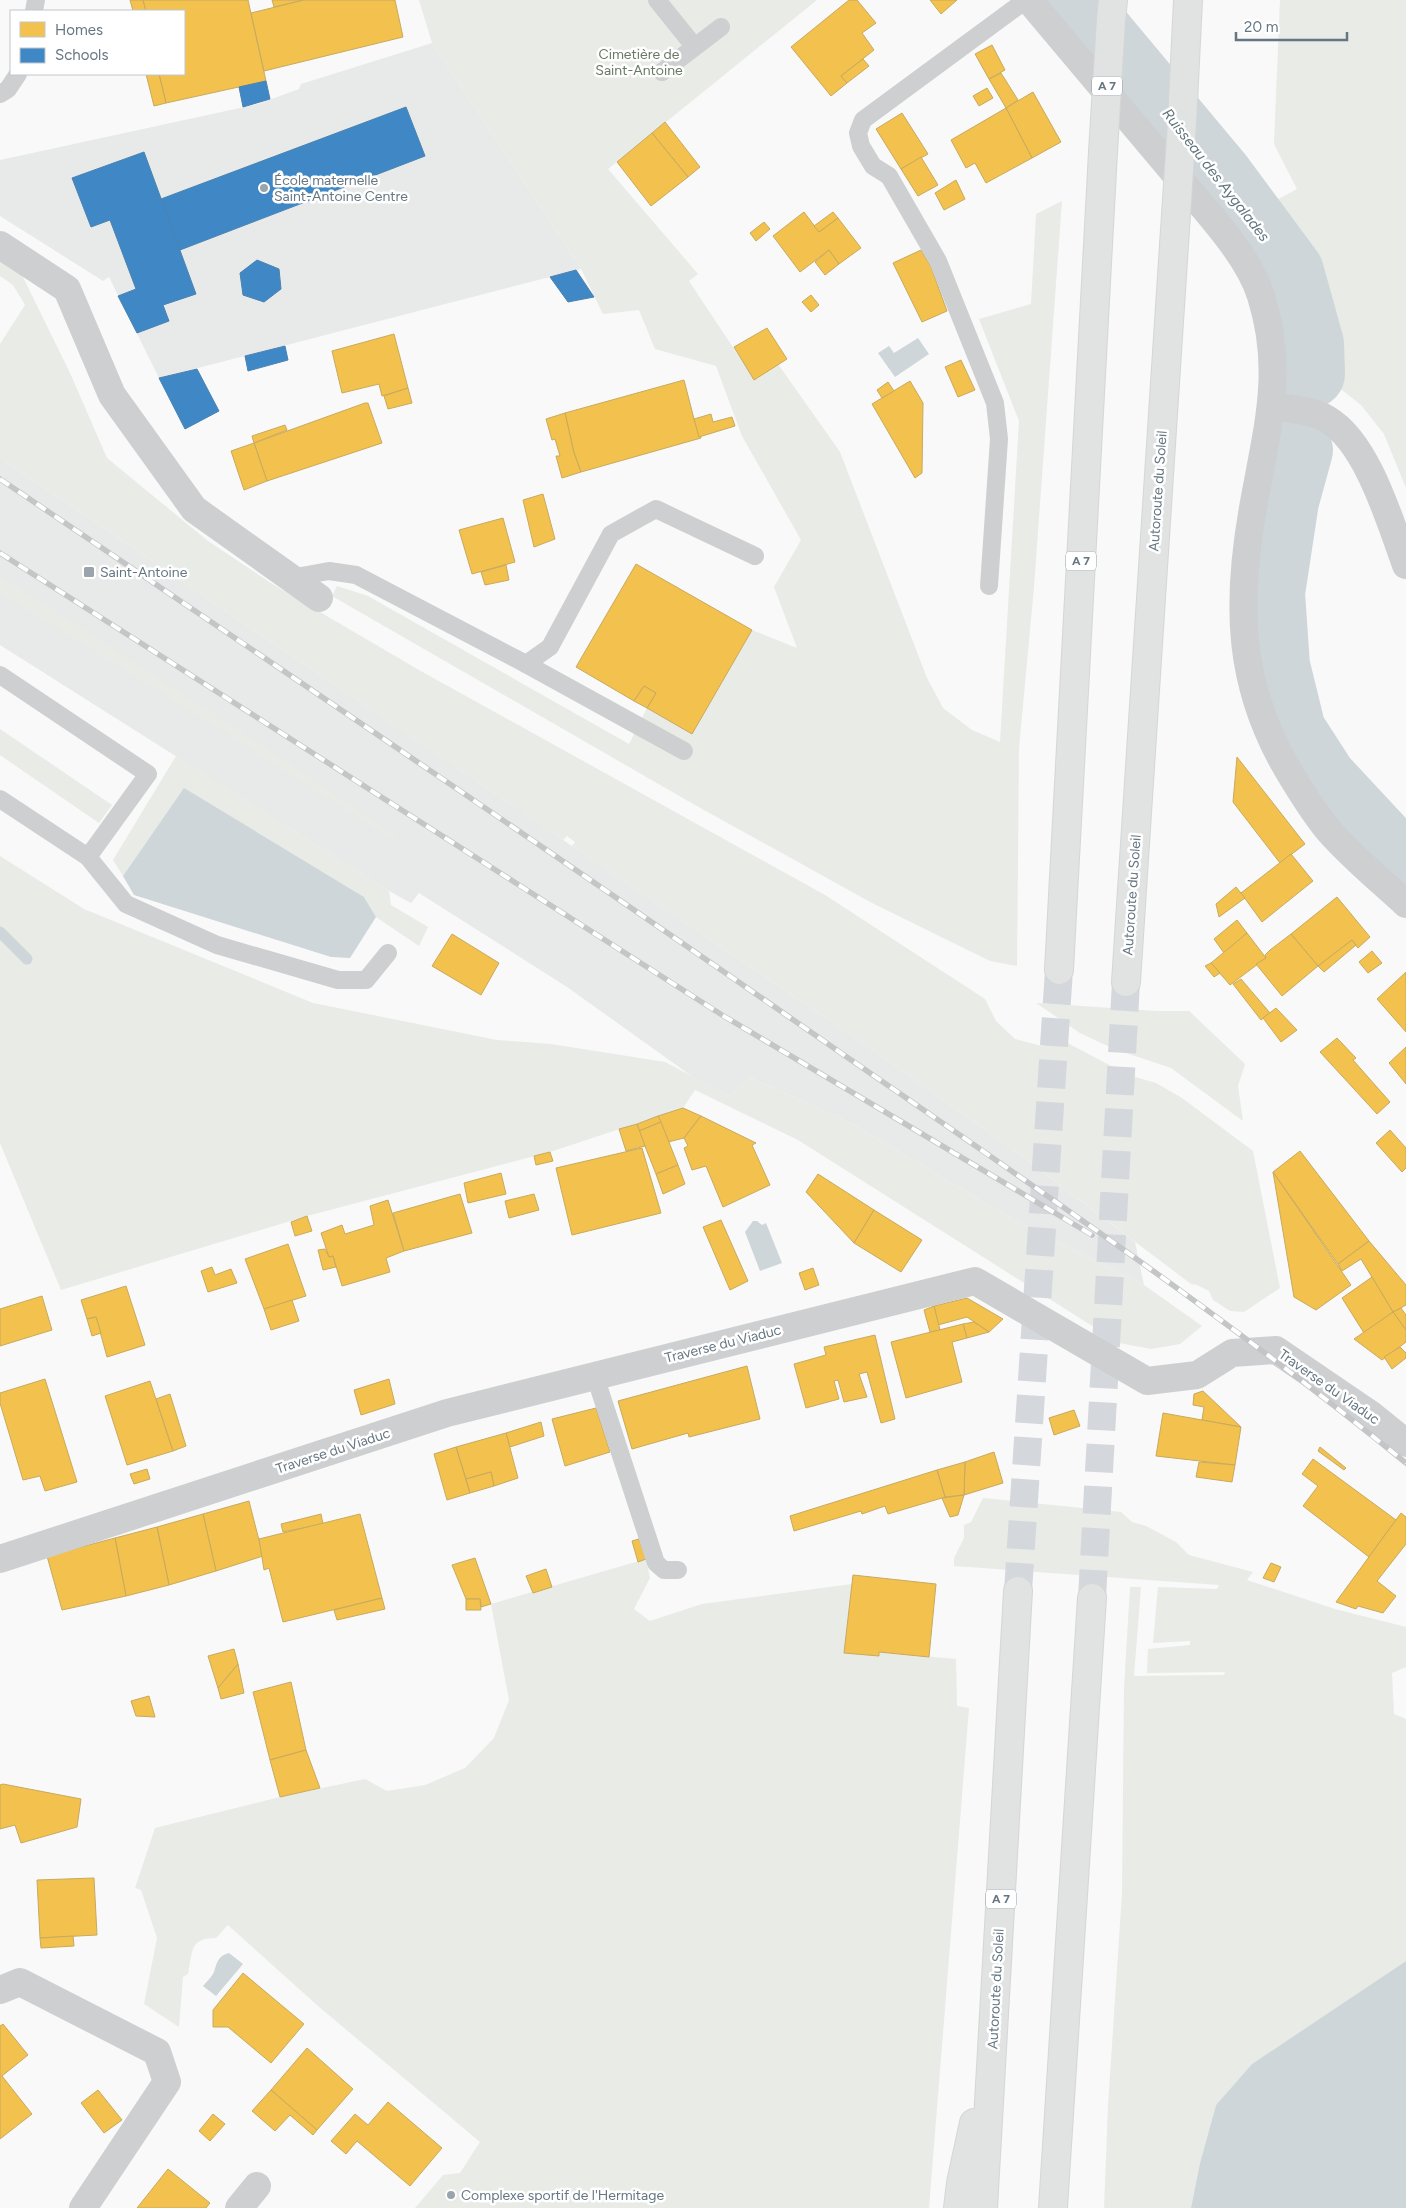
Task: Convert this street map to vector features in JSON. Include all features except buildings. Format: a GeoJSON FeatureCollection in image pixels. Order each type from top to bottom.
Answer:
{"type":"FeatureCollection","features":[{"type":"Feature","properties":{"kind":"highway","name":"Autoroute du Soleil"},"geometry":{"type":"LineString","coordinates":[[1126,982],[1182,123],[1188,0]]}},
{"type":"Feature","properties":{"kind":"highway","name":"A 7"},"geometry":{"type":"LineString","coordinates":[[1059,970],[1112,10]]}},
{"type":"Feature","properties":{"kind":"highway","name":"Autoroute du Soleil"},"geometry":{"type":"LineString","coordinates":[[983,2208],[1018,1591]]}},
{"type":"Feature","properties":{"kind":"highway"},"geometry":{"type":"LineString","coordinates":[[1053,2208],[1092,1598]]}},
{"type":"Feature","properties":{"kind":"highway"},"geometry":{"type":"LineString","coordinates":[[958,2208],[961,2183],[994,2033]]}},
{"type":"Feature","properties":{"kind":"street"},"geometry":{"type":"LineString","coordinates":[[1027,0],[1228,238],[1260,292],[1270,327],[1273,353],[1272,406],[1248,530],[1245,562],[1245,637],[1251,683],[1261,717],[1272,742],[1308,803],[1329,831],[1406,904]]}},
{"type":"Feature","properties":{"kind":"street"},"geometry":{"type":"LineString","coordinates":[[0,245],[67,289],[112,394],[194,509],[319,598]]}},
{"type":"Feature","properties":{"kind":"street"},"geometry":{"type":"LineString","coordinates":[[1272,406],[1327,419],[1346,436],[1370,473],[1406,565]]}},
{"type":"Feature","properties":{"kind":"street","name":"Traverse du Viaduc"},"geometry":{"type":"LineString","coordinates":[[0,1559],[447,1413],[975,1281],[1147,1381],[1197,1375],[1232,1353],[1276,1350],[1370,1414],[1406,1443]]}},
{"type":"Feature","properties":{"kind":"street"},"geometry":{"type":"LineString","coordinates":[[0,1990],[20,1982],[157,2052],[167,2082],[83,2208]]}},
{"type":"Feature","properties":{"kind":"street"},"geometry":{"type":"LineString","coordinates":[[239,2208],[258,2186]]}},
{"type":"Feature","properties":{"kind":"lane"},"geometry":{"type":"LineString","coordinates":[[657,0],[694,46]]}},
{"type":"Feature","properties":{"kind":"lane"},"geometry":{"type":"LineString","coordinates":[[990,586],[999,438],[995,403],[938,261],[889,176],[873,166],[861,146],[858,132],[863,120],[1027,0]]}},
{"type":"Feature","properties":{"kind":"lane"},"geometry":{"type":"LineString","coordinates":[[662,72],[721,27]]}},
{"type":"Feature","properties":{"kind":"lane"},"geometry":{"type":"LineString","coordinates":[[0,94],[8,89],[17,75]]}},
{"type":"Feature","properties":{"kind":"lane"},"geometry":{"type":"LineString","coordinates":[[526,664],[550,647],[611,534],[656,509],[755,556]]}},
{"type":"Feature","properties":{"kind":"lane"},"geometry":{"type":"LineString","coordinates":[[290,578],[329,571],[356,575],[526,664],[684,751]]}},
{"type":"Feature","properties":{"kind":"lane"},"geometry":{"type":"LineString","coordinates":[[0,675],[148,774],[88,857]]}},
{"type":"Feature","properties":{"kind":"lane"},"geometry":{"type":"LineString","coordinates":[[0,799],[88,857],[126,904],[217,945],[338,980],[366,980],[388,953]]}},
{"type":"Feature","properties":{"kind":"lane"},"geometry":{"type":"LineString","coordinates":[[595,1376],[656,1563],[664,1570],[678,1570]]}},
{"type":"Feature","properties":{"kind":"shaded area","name":"École maternelle Saint-Antoine Centre"},"geometry":{"type":"Polygon","coordinates":[[[432,43],[581,269],[159,378],[109,277],[103,281],[0,216],[0,160],[258,104],[299,89],[301,84],[432,43]]]}},
{"type":"Feature","properties":{"kind":"shaded area"},"geometry":{"type":"Polygon","coordinates":[[[918,338],[929,354],[895,377],[878,353],[889,346],[894,353],[918,338]]]}},
{"type":"Feature","properties":{"kind":"shaded area"},"geometry":{"type":"Polygon","coordinates":[[[0,458],[858,1040],[1011,1148],[1135,1242],[1144,1285],[1016,1221],[855,1125],[750,1077],[730,1096],[693,1077],[567,987],[419,893],[411,903],[389,891],[0,645],[0,458]]]}},
{"type":"Feature","properties":{"kind":"shaded area"},"geometry":{"type":"Polygon","coordinates":[[[184,788],[364,897],[376,917],[350,958],[331,957],[134,895],[123,876],[184,788]]]}},
{"type":"Feature","properties":{"kind":"shaded area"},"geometry":{"type":"Polygon","coordinates":[[[753,1221],[757,1221],[762,1225],[766,1223],[782,1263],[760,1271],[745,1232],[753,1221]]]}},
{"type":"Feature","properties":{"kind":"shaded area"},"geometry":{"type":"Polygon","coordinates":[[[229,1953],[243,1964],[216,1996],[203,1986],[213,1974],[220,1958],[229,1953]]]}},
{"type":"Feature","properties":{"kind":"shaded area"},"geometry":{"type":"Polygon","coordinates":[[[1406,1961],[1406,2208],[1191,2208],[1200,2163],[1216,2105],[1252,2064],[1406,1961]]]}},
{"type":"Feature","properties":{"kind":"green space","name":"Cimetière de Saint-Antoine"},"geometry":{"type":"Polygon","coordinates":[[[419,0],[817,0],[608,169],[698,274],[689,281],[754,379],[778,364],[840,452],[927,678],[943,708],[972,730],[1000,742],[1019,421],[979,319],[1031,304],[1036,214],[1062,201],[1034,587],[1019,748],[1017,966],[990,961],[872,903],[695,805],[332,596],[337,586],[368,596],[629,744],[647,708],[692,734],[752,630],[797,648],[774,587],[801,540],[742,436],[716,366],[655,349],[639,310],[603,314],[581,269],[432,43],[419,0]]]}},
{"type":"Feature","properties":{"kind":"green space"},"geometry":{"type":"Polygon","coordinates":[[[1280,0],[1406,0],[1406,488],[1384,434],[1361,405],[1328,379],[1338,340],[1328,293],[1271,203],[1297,189],[1274,144],[1280,0]]]}},
{"type":"Feature","properties":{"kind":"green space"},"geometry":{"type":"Polygon","coordinates":[[[0,261],[22,275],[70,373],[107,458],[208,541],[274,585],[419,670],[825,895],[985,999],[996,1021],[1015,1039],[1042,1046],[1064,1041],[1128,1075],[1156,1083],[1182,1098],[1253,1151],[1280,1288],[1244,1312],[1230,1311],[1213,1300],[1209,1291],[1191,1284],[1011,1148],[858,1040],[572,846],[575,842],[567,836],[563,840],[0,458],[0,344],[25,305],[13,285],[0,276],[0,261]]]}},
{"type":"Feature","properties":{"kind":"green space"},"geometry":{"type":"Polygon","coordinates":[[[0,575],[278,756],[396,837],[393,840],[191,711],[0,593],[0,575]]]}},
{"type":"Feature","properties":{"kind":"green space"},"geometry":{"type":"Polygon","coordinates":[[[0,729],[112,805],[99,823],[0,755],[0,729]]]}},
{"type":"Feature","properties":{"kind":"green space"},"geometry":{"type":"Polygon","coordinates":[[[176,756],[389,891],[391,905],[428,927],[419,946],[376,917],[364,897],[184,789],[123,876],[113,860],[176,756]]]}},
{"type":"Feature","properties":{"kind":"green space"},"geometry":{"type":"Polygon","coordinates":[[[0,856],[84,909],[313,1003],[497,1040],[551,1044],[665,1062],[730,1096],[750,1077],[855,1125],[1016,1221],[1144,1285],[1202,1326],[1180,1344],[1151,1349],[1119,1343],[798,1140],[695,1090],[683,1108],[550,1152],[307,1216],[61,1290],[0,1143],[0,856]]]}},
{"type":"Feature","properties":{"kind":"green space"},"geometry":{"type":"Polygon","coordinates":[[[1036,1003],[1157,1011],[1189,1011],[1245,1064],[1238,1086],[1243,1121],[1171,1068],[1114,1049],[1080,1033],[1036,1003]]]}},
{"type":"Feature","properties":{"kind":"green space"},"geometry":{"type":"Polygon","coordinates":[[[983,1498],[1121,1512],[1132,1522],[1146,1526],[1176,1542],[1189,1555],[1253,1572],[1247,1580],[1335,1609],[1406,1627],[1406,1667],[1392,1673],[1394,1714],[1406,1719],[1406,1961],[1252,2064],[1216,2105],[1200,2163],[1191,2208],[1104,2208],[1108,2106],[1122,1893],[1124,1689],[1130,1587],[1141,1587],[1134,1676],[1224,1675],[1225,1672],[1147,1673],[1148,1649],[1190,1645],[1190,1641],[1153,1643],[1158,1587],[1217,1589],[1219,1585],[954,1566],[954,1558],[964,1538],[964,1525],[971,1522],[983,1498]]]}},
{"type":"Feature","properties":{"kind":"green space"},"geometry":{"type":"Polygon","coordinates":[[[646,1559],[650,1578],[634,1609],[650,1621],[702,1604],[852,1584],[879,1652],[956,1659],[957,1706],[969,1708],[929,2208],[415,2208],[443,2175],[460,2173],[480,2142],[318,2006],[228,1925],[216,1938],[201,1940],[194,1947],[188,1974],[183,1977],[179,2027],[144,2004],[157,1938],[141,1890],[135,1888],[155,1828],[280,1797],[365,1779],[387,1791],[425,1785],[465,1768],[494,1738],[509,1700],[491,1604],[646,1559]]]}},
{"type":"Feature","properties":{"kind":"waterway","name":"Ruisseau des Aygalades"},"geometry":{"type":"LineString","coordinates":[[1072,0],[1219,176],[1290,272],[1310,344],[1311,374]]}},
{"type":"Feature","properties":{"kind":"waterway","name":"Ruisseau des Aygalades"},"geometry":{"type":"LineString","coordinates":[[1299,450],[1285,501],[1271,593],[1276,666],[1292,731],[1323,779],[1406,868]]}},
{"type":"Feature","properties":{"kind":"waterway"},"geometry":{"type":"LineString","coordinates":[[0,932],[27,959]]}},
{"type":"Feature","properties":{"kind":"tunnel"},"geometry":{"type":"LineString","coordinates":[[1018,1591],[1059,970]]}},
{"type":"Feature","properties":{"kind":"tunnel"},"geometry":{"type":"LineString","coordinates":[[1092,1598],[1126,982]]}},
{"type":"Feature","properties":{"kind":"railway"},"geometry":{"type":"LineString","coordinates":[[0,479],[526,836],[1056,1202],[1268,1355],[1406,1463]]}},
{"type":"Feature","properties":{"kind":"railway"},"geometry":{"type":"LineString","coordinates":[[0,553],[722,1015],[1092,1235]]}},
{"type":"Feature","properties":{"kind":"place","name":"École maternelle Saint-Antoine Centre"},"geometry":{"type":"Point","coordinates":[264,188]}},
{"type":"Feature","properties":{"kind":"place","name":"Saint-Antoine"},"geometry":{"type":"Point","coordinates":[89,572]}},
{"type":"Feature","properties":{"kind":"place","name":"Complexe sportif de l'Hermitage"},"geometry":{"type":"Point","coordinates":[451,2195]}}]}
